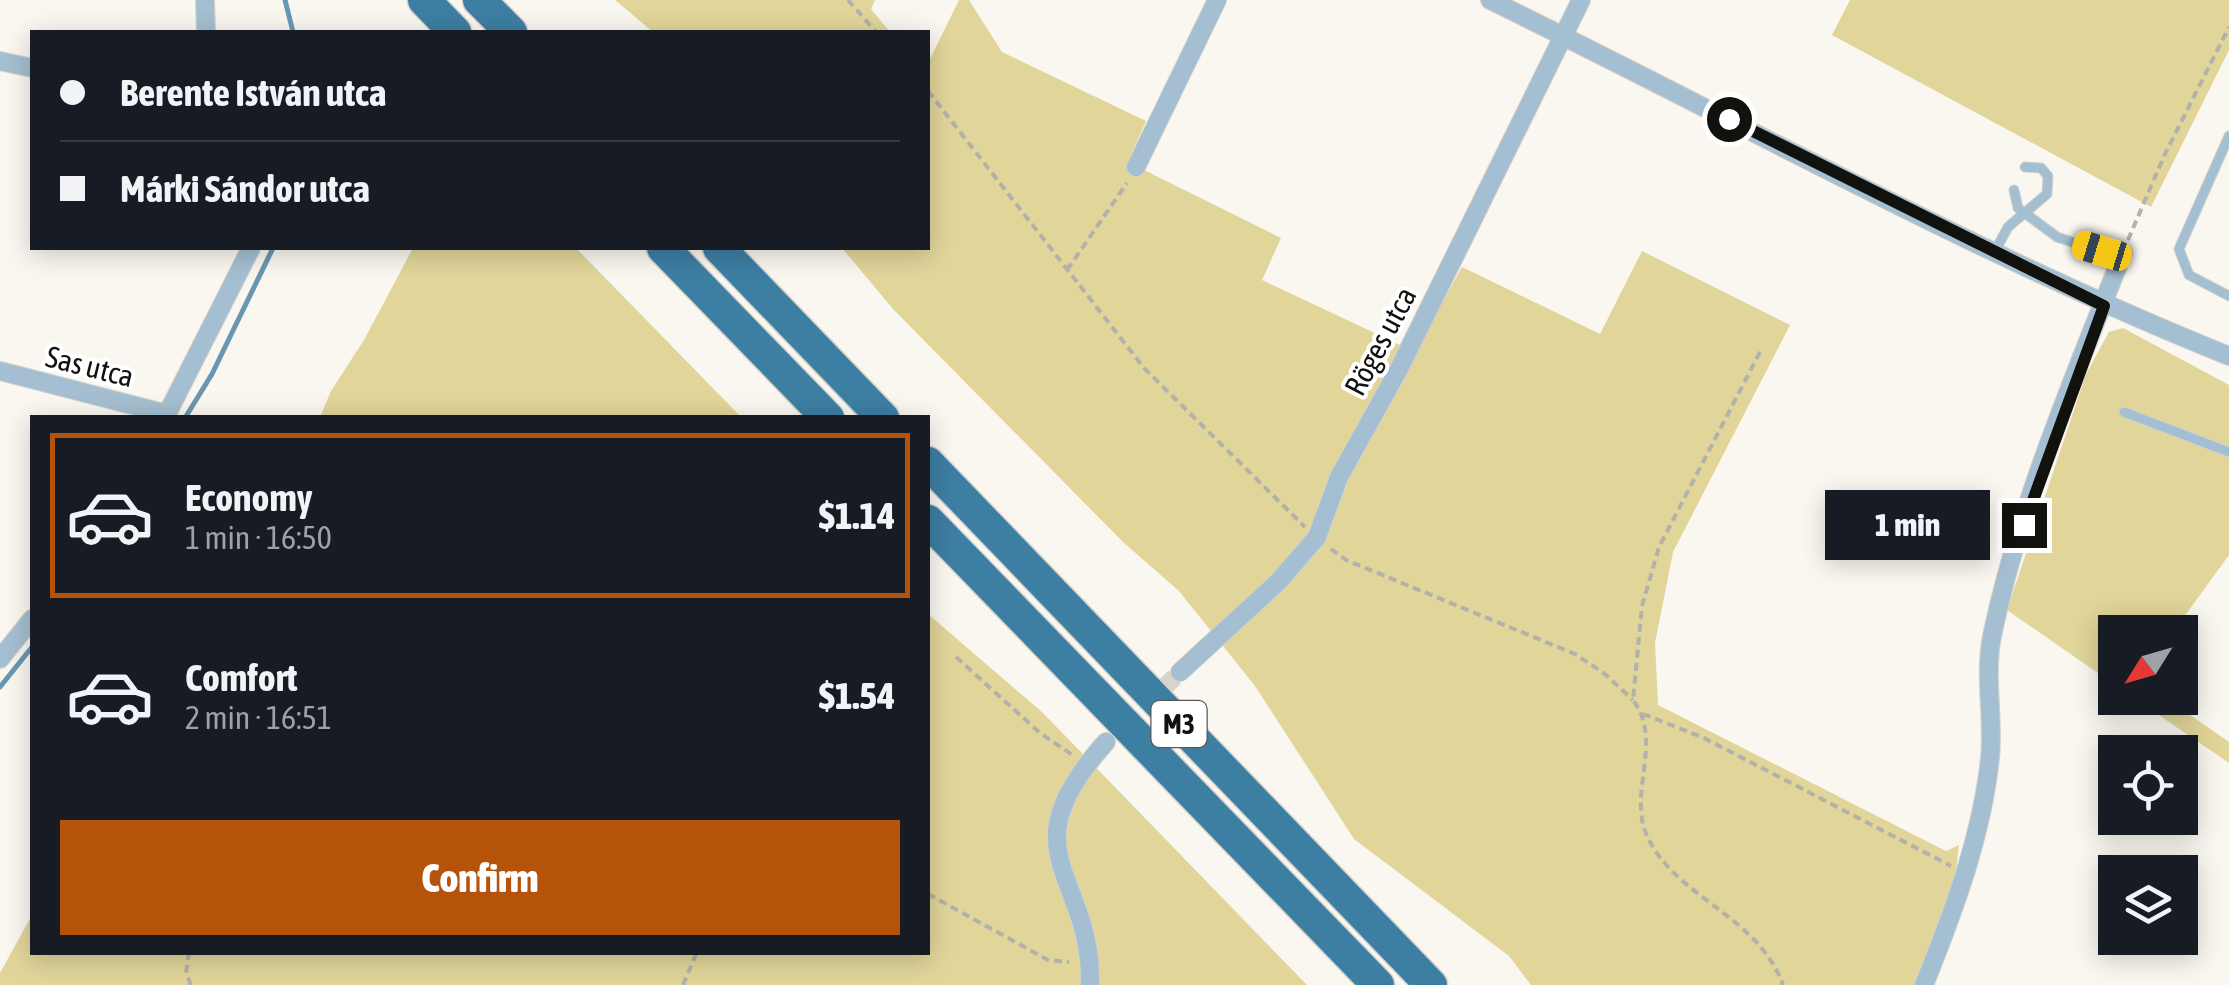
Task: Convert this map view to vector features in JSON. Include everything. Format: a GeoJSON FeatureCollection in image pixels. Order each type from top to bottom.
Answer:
{"type":"FeatureCollection","features":[{"type":"Feature","properties":{"kind":"highway"},"geometry":{"type":"LineString","coordinates":[[424,0],[453,30]]}},
{"type":"Feature","properties":{"kind":"highway"},"geometry":{"type":"LineString","coordinates":[[479,0],[508,30]]}},
{"type":"Feature","properties":{"kind":"highway"},"geometry":{"type":"LineString","coordinates":[[665,250],[825,415]]}},
{"type":"Feature","properties":{"kind":"highway"},"geometry":{"type":"LineString","coordinates":[[721,250],[880,415]]}},
{"type":"Feature","properties":{"kind":"highway","name":"M3"},"geometry":{"type":"LineString","coordinates":[[930,465],[1431,985]]}},
{"type":"Feature","properties":{"kind":"highway","name":"M3"},"geometry":{"type":"LineString","coordinates":[[930,522],[1378,985]]}},
{"type":"Feature","properties":{"kind":"street"},"geometry":{"type":"LineString","coordinates":[[204,0],[206,30]]}},
{"type":"Feature","properties":{"kind":"street"},"geometry":{"type":"LineString","coordinates":[[1136,167],[1218,0]]}},
{"type":"Feature","properties":{"kind":"street"},"geometry":{"type":"LineString","coordinates":[[1490,0],[2104,306],[2229,356]]}},
{"type":"Feature","properties":{"kind":"street","name":"Röges utca"},"geometry":{"type":"LineString","coordinates":[[1180,672],[1278,582],[1318,537],[1339,477],[1399,370],[1581,0]]}},
{"type":"Feature","properties":{"kind":"street"},"geometry":{"type":"LineString","coordinates":[[0,61],[30,68]]}},
{"type":"Feature","properties":{"kind":"street"},"geometry":{"type":"LineString","coordinates":[[167,415],[250,250]]}},
{"type":"Feature","properties":{"kind":"street"},"geometry":{"type":"LineString","coordinates":[[1924,985],[1964,872],[1989,766],[1991,639],[2032,494],[2122,256]]}},
{"type":"Feature","properties":{"kind":"street","name":"Sas utca"},"geometry":{"type":"LineString","coordinates":[[0,372],[162,415]]}},
{"type":"Feature","properties":{"kind":"street"},"geometry":{"type":"LineString","coordinates":[[0,660],[30,622]]}},
{"type":"Feature","properties":{"kind":"street"},"geometry":{"type":"LineString","coordinates":[[1090,985],[1089,959],[1057,835],[1060,808],[1086,765],[1106,742]]}},
{"type":"Feature","properties":{"kind":"lane"},"geometry":{"type":"LineString","coordinates":[[2229,136],[2179,249],[2190,275],[2229,296]]}},
{"type":"Feature","properties":{"kind":"lane"},"geometry":{"type":"LineString","coordinates":[[1994,253],[2008,228],[2044,200],[2050,185],[2042,168],[2025,167]]}},
{"type":"Feature","properties":{"kind":"lane"},"geometry":{"type":"LineString","coordinates":[[2014,190],[2013,200],[2024,214],[2057,237],[2122,256]]}},
{"type":"Feature","properties":{"kind":"lane"},"geometry":{"type":"LineString","coordinates":[[2124,412],[2229,452]]}},
{"type":"Feature","properties":{"kind":"path"},"geometry":{"type":"LineString","coordinates":[[848,0],[874,30]]}},
{"type":"Feature","properties":{"kind":"path"},"geometry":{"type":"LineString","coordinates":[[2122,256],[2164,156],[2229,27]]}},
{"type":"Feature","properties":{"kind":"path"},"geometry":{"type":"LineString","coordinates":[[930,94],[1156,380],[1275,501],[1346,560],[1575,654],[1606,674],[1632,700],[1643,714],[1648,746],[1641,804],[1646,835],[1666,864],[1760,945],[1783,985]]}},
{"type":"Feature","properties":{"kind":"path"},"geometry":{"type":"LineString","coordinates":[[1067,270],[1136,167]]}},
{"type":"Feature","properties":{"kind":"path"},"geometry":{"type":"LineString","coordinates":[[1632,700],[1642,606],[1659,547],[1760,352]]}},
{"type":"Feature","properties":{"kind":"path"},"geometry":{"type":"LineString","coordinates":[[956,657],[1040,733],[1086,765]]}},
{"type":"Feature","properties":{"kind":"path"},"geometry":{"type":"LineString","coordinates":[[1643,714],[1704,738],[1964,872]]}},
{"type":"Feature","properties":{"kind":"path"},"geometry":{"type":"LineString","coordinates":[[930,895],[1048,960],[1089,959]]}},
{"type":"Feature","properties":{"kind":"path"},"geometry":{"type":"LineString","coordinates":[[189,955],[186,974],[191,985]]}},
{"type":"Feature","properties":{"kind":"path"},"geometry":{"type":"LineString","coordinates":[[683,985],[696,955]]}},
{"type":"Feature","properties":{"kind":"shaded area"},"geometry":{"type":"Polygon","coordinates":[[[615,0],[875,0],[871,9],[888,30],[651,30],[615,0]]]}},
{"type":"Feature","properties":{"kind":"shaded area"},"geometry":{"type":"Polygon","coordinates":[[[959,0],[969,0],[1002,52],[1146,121],[1128,162],[1281,238],[1262,280],[1415,352],[1462,267],[1600,334],[1642,251],[1790,325],[1673,552],[1655,643],[1658,705],[1946,851],[1959,845],[1954,888],[1917,985],[1531,985],[1509,956],[1354,839],[1255,686],[1179,591],[1123,542],[893,309],[844,250],[930,250],[930,59],[959,0]]]}},
{"type":"Feature","properties":{"kind":"shaded area"},"geometry":{"type":"Polygon","coordinates":[[[1850,0],[2229,0],[2229,50],[2151,207],[1832,35],[1850,0]]]}},
{"type":"Feature","properties":{"kind":"shaded area"},"geometry":{"type":"Polygon","coordinates":[[[412,250],[578,250],[739,415],[321,415],[331,391],[364,340],[412,250]]]}},
{"type":"Feature","properties":{"kind":"shaded area"},"geometry":{"type":"Polygon","coordinates":[[[2123,328],[2229,385],[2229,555],[2185,615],[2098,615],[2098,673],[2007,610],[2086,374],[2109,332],[2123,328]]]}},
{"type":"Feature","properties":{"kind":"shaded area"},"geometry":{"type":"Polygon","coordinates":[[[930,616],[1043,713],[1307,985],[0,985],[0,973],[30,919],[30,955],[930,955],[930,616]]]}},
{"type":"Feature","properties":{"kind":"shaded area"},"geometry":{"type":"Polygon","coordinates":[[[2159,715],[2190,715],[2229,742],[2229,763],[2198,742],[2198,735],[2188,735],[2159,715]]]}},
{"type":"Feature","properties":{"kind":"waterway"},"geometry":{"type":"LineString","coordinates":[[285,0],[292,30]]}},
{"type":"Feature","properties":{"kind":"waterway"},"geometry":{"type":"LineString","coordinates":[[187,415],[212,374],[272,250]]}},
{"type":"Feature","properties":{"kind":"waterway"},"geometry":{"type":"LineString","coordinates":[[0,687],[30,650]]}},
{"type":"Feature","properties":{"kind":"tunnel"},"geometry":{"type":"LineString","coordinates":[[1123,727],[1180,672]]}},
{"type":"Feature","properties":{"kind":"route"},"geometry":{"type":"LineString","coordinates":[[1729,119],[2104,306],[2032,494],[2024,525]]}}]}
